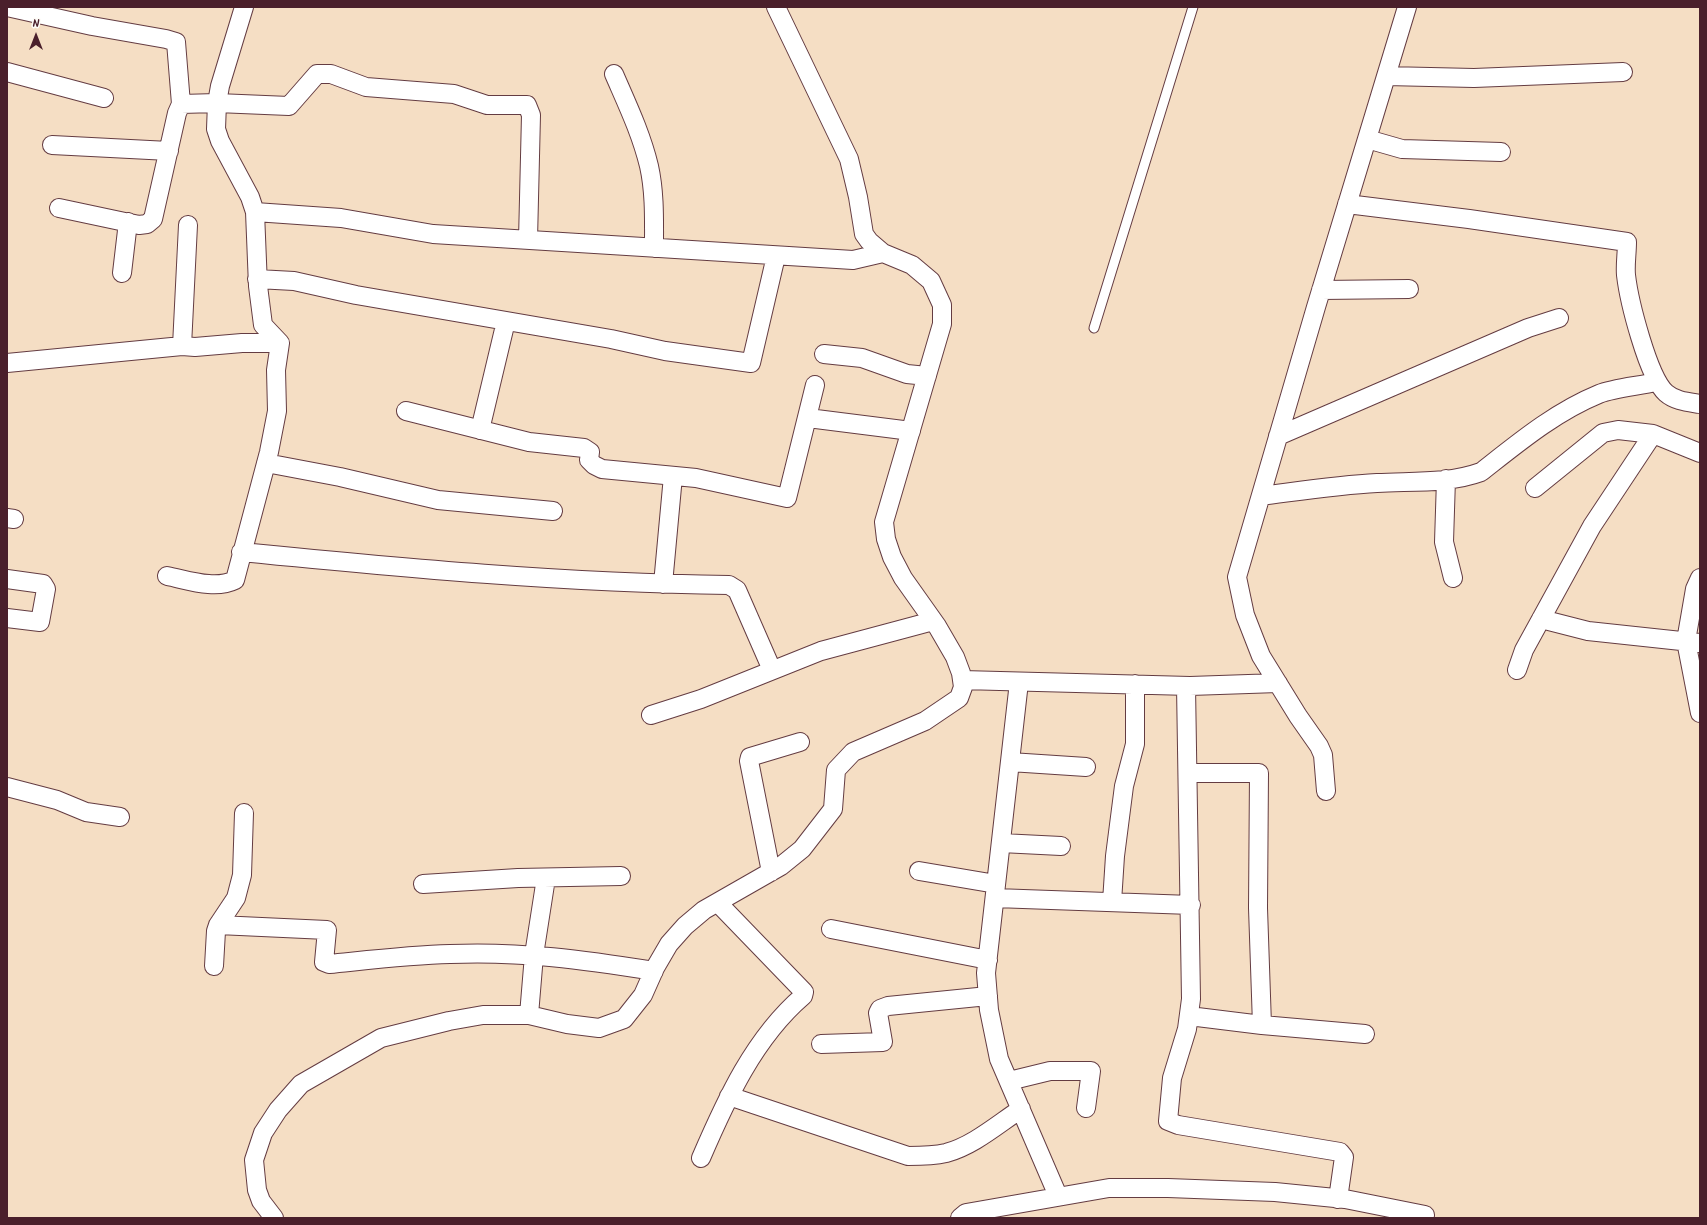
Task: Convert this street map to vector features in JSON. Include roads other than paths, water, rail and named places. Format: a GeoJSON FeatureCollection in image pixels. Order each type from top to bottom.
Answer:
{"type":"FeatureCollection","features":[{"type":"Feature","properties":{"kind":"street"},"geometry":{"type":"LineString","coordinates":[[7,7],[92,26],[176,42],[182,104],[177,113],[153,219],[147,224],[128,222],[59,208]]}},
{"type":"Feature","properties":{"kind":"street"},"geometry":{"type":"LineString","coordinates":[[244,7],[220,86],[217,103],[216,129],[220,141],[250,197],[255,212],[257,279],[263,325],[280,343]]}},
{"type":"Feature","properties":{"kind":"street"},"geometry":{"type":"LineString","coordinates":[[274,1218],[261,1201],[257,1190],[254,1160],[263,1133],[278,1110],[301,1084],[381,1038],[449,1021],[483,1015],[529,1015],[567,1024],[599,1028],[624,1019],[643,995],[669,944],[685,926],[718,902],[771,872],[802,849],[822,826],[833,809],[836,770],[853,752],[925,721],[960,698],[963,686],[955,658],[933,621],[903,578],[892,557],[886,539],[884,522],[942,324],[942,305],[939,294],[931,281],[912,265],[883,253],[869,241],[864,234],[858,197],[849,159],[776,7]]}},
{"type":"Feature","properties":{"kind":"street"},"geometry":{"type":"LineString","coordinates":[[1326,791],[1323,755],[1319,746],[1298,716],[1261,656],[1245,615],[1237,577],[1321,290],[1407,7]]}},
{"type":"Feature","properties":{"kind":"street"},"geometry":{"type":"LineString","coordinates":[[7,72],[104,98]]}},
{"type":"Feature","properties":{"kind":"street"},"geometry":{"type":"LineString","coordinates":[[1386,76],[1474,78],[1623,72]]}},
{"type":"Feature","properties":{"kind":"street"},"geometry":{"type":"LineString","coordinates":[[182,104],[217,103],[289,106],[317,74],[331,74],[366,87],[454,94],[488,105],[527,105],[531,115],[528,240]]}},
{"type":"Feature","properties":{"kind":"street"},"geometry":{"type":"LineString","coordinates":[[614,74],[635,121],[649,166],[654,205],[654,248]]}},
{"type":"Feature","properties":{"kind":"street"},"geometry":{"type":"LineString","coordinates":[[1367,139],[1402,149],[1502,152]]}},
{"type":"Feature","properties":{"kind":"street"},"geometry":{"type":"LineString","coordinates":[[52,145],[169,151]]}},
{"type":"Feature","properties":{"kind":"street"},"geometry":{"type":"LineString","coordinates":[[1347,204],[1468,219],[1627,242],[1626,274],[1630,303],[1656,382],[1666,393],[1677,400],[1700,404]]}},
{"type":"Feature","properties":{"kind":"street"},"geometry":{"type":"LineString","coordinates":[[255,212],[341,218],[433,234],[853,260],[883,253]]}},
{"type":"Feature","properties":{"kind":"street"},"geometry":{"type":"LineString","coordinates":[[122,273],[128,222]]}},
{"type":"Feature","properties":{"kind":"street"},"geometry":{"type":"LineString","coordinates":[[182,346],[188,225]]}},
{"type":"Feature","properties":{"kind":"street"},"geometry":{"type":"LineString","coordinates":[[257,279],[294,281],[356,295],[611,339],[665,350],[751,363],[776,256]]}},
{"type":"Feature","properties":{"kind":"street"},"geometry":{"type":"LineString","coordinates":[[1321,290],[1410,289]]}},
{"type":"Feature","properties":{"kind":"street"},"geometry":{"type":"LineString","coordinates":[[1278,436],[1521,331],[1559,318]]}},
{"type":"Feature","properties":{"kind":"street"},"geometry":{"type":"LineString","coordinates":[[480,430],[506,321]]}},
{"type":"Feature","properties":{"kind":"street"},"geometry":{"type":"LineString","coordinates":[[7,363],[182,346],[195,347],[242,343],[280,343]]}},
{"type":"Feature","properties":{"kind":"street"},"geometry":{"type":"LineString","coordinates":[[167,576],[213,584],[226,584],[235,580],[241,552],[266,463],[277,411],[276,370],[280,343]]}},
{"type":"Feature","properties":{"kind":"street"},"geometry":{"type":"LineString","coordinates":[[824,354],[862,358],[907,374],[928,376]]}},
{"type":"Feature","properties":{"kind":"street"},"geometry":{"type":"LineString","coordinates":[[1261,496],[1360,484],[1446,479],[1469,476],[1481,472],[1544,424],[1600,393],[1656,382]]}},
{"type":"Feature","properties":{"kind":"street"},"geometry":{"type":"LineString","coordinates":[[406,411],[530,442],[584,448],[590,452],[589,460],[594,465],[602,469],[696,478],[787,498],[815,385]]}},
{"type":"Feature","properties":{"kind":"street"},"geometry":{"type":"LineString","coordinates":[[808,418],[911,431]]}},
{"type":"Feature","properties":{"kind":"street"},"geometry":{"type":"LineString","coordinates":[[1535,488],[1603,433],[1618,430],[1653,434],[1700,453]]}},
{"type":"Feature","properties":{"kind":"street"},"geometry":{"type":"LineString","coordinates":[[1517,670],[1524,650],[1592,526],[1653,434]]}},
{"type":"Feature","properties":{"kind":"street"},"geometry":{"type":"LineString","coordinates":[[266,463],[340,477],[438,500],[553,511]]}},
{"type":"Feature","properties":{"kind":"street"},"geometry":{"type":"LineString","coordinates":[[663,584],[674,476]]}},
{"type":"Feature","properties":{"kind":"street"},"geometry":{"type":"LineString","coordinates":[[1446,479],[1444,542],[1453,578]]}},
{"type":"Feature","properties":{"kind":"street"},"geometry":{"type":"LineString","coordinates":[[241,552],[501,576],[663,584],[729,585],[737,590],[772,670]]}},
{"type":"Feature","properties":{"kind":"street"},"geometry":{"type":"LineString","coordinates":[[1700,578],[1695,589],[1693,642],[1700,713]]}},
{"type":"Feature","properties":{"kind":"street"},"geometry":{"type":"LineString","coordinates":[[7,579],[43,584],[46,589],[40,622],[7,618]]}},
{"type":"Feature","properties":{"kind":"street"},"geometry":{"type":"LineString","coordinates":[[1541,619],[1588,631],[1693,642]]}},
{"type":"Feature","properties":{"kind":"street"},"geometry":{"type":"LineString","coordinates":[[652,715],[701,699],[821,651],[933,621]]}},
{"type":"Feature","properties":{"kind":"street"},"geometry":{"type":"LineString","coordinates":[[962,680],[1186,686],[1278,683]]}},
{"type":"Feature","properties":{"kind":"street"},"geometry":{"type":"LineString","coordinates":[[1019,682],[986,973],[994,1037],[1000,1059],[1058,1196]]}},
{"type":"Feature","properties":{"kind":"street"},"geometry":{"type":"LineString","coordinates":[[1112,902],[1115,856],[1124,786],[1135,744],[1135,684]]}},
{"type":"Feature","properties":{"kind":"street"},"geometry":{"type":"LineString","coordinates":[[1186,686],[1190,905],[1190,999],[1187,1029],[1172,1078],[1168,1121],[1178,1125],[1340,1152],[1344,1157],[1338,1199]]}},
{"type":"Feature","properties":{"kind":"street"},"geometry":{"type":"LineString","coordinates":[[771,872],[749,761],[750,756],[800,742]]}},
{"type":"Feature","properties":{"kind":"street"},"geometry":{"type":"LineString","coordinates":[[1010,762],[1086,767]]}},
{"type":"Feature","properties":{"kind":"street"},"geometry":{"type":"LineString","coordinates":[[1188,773],[1259,773],[1258,908],[1262,1025]]}},
{"type":"Feature","properties":{"kind":"street"},"geometry":{"type":"LineString","coordinates":[[7,787],[58,800],[86,812],[120,817]]}},
{"type":"Feature","properties":{"kind":"street"},"geometry":{"type":"LineString","coordinates":[[214,966],[216,931],[218,924],[228,912],[239,888],[244,865],[244,813]]}},
{"type":"Feature","properties":{"kind":"street"},"geometry":{"type":"LineString","coordinates":[[1001,843],[1061,846]]}},
{"type":"Feature","properties":{"kind":"street"},"geometry":{"type":"LineString","coordinates":[[919,871],[996,891],[1112,902],[1190,905]]}},
{"type":"Feature","properties":{"kind":"street"},"geometry":{"type":"LineString","coordinates":[[423,884],[621,876]]}},
{"type":"Feature","properties":{"kind":"street"},"geometry":{"type":"LineString","coordinates":[[529,1015],[534,955],[546,878]]}},
{"type":"Feature","properties":{"kind":"street"},"geometry":{"type":"LineString","coordinates":[[701,1158],[729,1096],[760,1043],[803,996],[804,992],[718,902]]}},
{"type":"Feature","properties":{"kind":"street"},"geometry":{"type":"LineString","coordinates":[[218,924],[327,930],[324,962],[329,964],[450,954],[534,955],[567,957],[654,971]]}},
{"type":"Feature","properties":{"kind":"street"},"geometry":{"type":"LineString","coordinates":[[831,929],[988,960]]}},
{"type":"Feature","properties":{"kind":"street"},"geometry":{"type":"LineString","coordinates":[[821,1044],[883,1042],[878,1013],[880,1009],[888,1006],[988,996]]}},
{"type":"Feature","properties":{"kind":"street"},"geometry":{"type":"LineString","coordinates":[[1189,1016],[1262,1025],[1365,1034]]}},
{"type":"Feature","properties":{"kind":"street"},"geometry":{"type":"LineString","coordinates":[[1009,1081],[1050,1071],[1091,1071],[1086,1108]]}},
{"type":"Feature","properties":{"kind":"street"},"geometry":{"type":"LineString","coordinates":[[729,1096],[908,1156],[928,1156],[947,1152],[968,1143],[1021,1108]]}},
{"type":"Feature","properties":{"kind":"street"},"geometry":{"type":"LineString","coordinates":[[960,1218],[966,1213],[1108,1188],[1168,1188],[1275,1192],[1338,1199],[1425,1216]]}},
{"type":"Feature","properties":{"kind":"lane"},"geometry":{"type":"LineString","coordinates":[[1094,328],[1193,7]]}}]}
